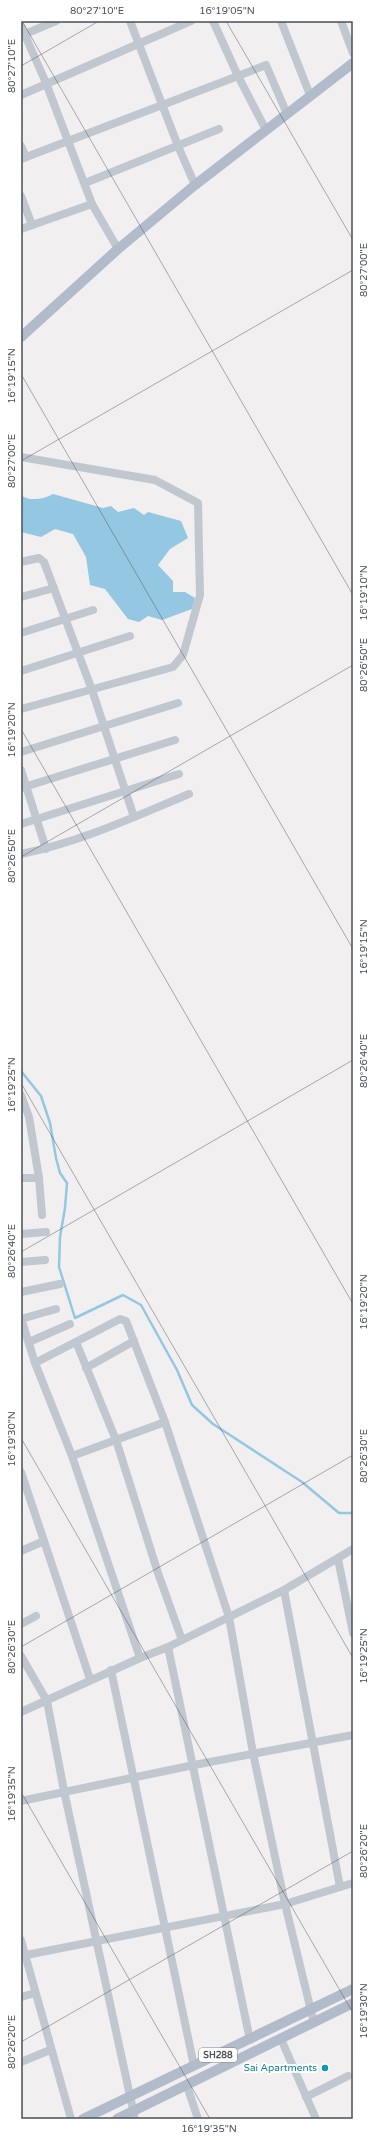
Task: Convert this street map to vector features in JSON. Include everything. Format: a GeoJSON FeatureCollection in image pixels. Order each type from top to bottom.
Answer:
{"type":"FeatureCollection","features":[{"type":"Feature","properties":{"kind":"main road"},"geometry":{"type":"LineString","coordinates":[[21,337],[118,249],[195,185],[353,63]]}},
{"type":"Feature","properties":{"kind":"main road","name":"SH288"},"geometry":{"type":"LineString","coordinates":[[83,2119],[353,1990]]}},
{"type":"Feature","properties":{"kind":"main road","name":"SH288"},"geometry":{"type":"LineString","coordinates":[[117,2119],[134,2115],[187,2086],[353,2003]]}},
{"type":"Feature","properties":{"kind":"street"},"geometry":{"type":"LineString","coordinates":[[25,34],[56,21]]}},
{"type":"Feature","properties":{"kind":"street"},"geometry":{"type":"LineString","coordinates":[[130,21],[178,146],[195,185]]}},
{"type":"Feature","properties":{"kind":"street"},"geometry":{"type":"LineString","coordinates":[[21,95],[191,21]]}},
{"type":"Feature","properties":{"kind":"street"},"geometry":{"type":"LineString","coordinates":[[213,21],[238,76],[266,130]]}},
{"type":"Feature","properties":{"kind":"street"},"geometry":{"type":"LineString","coordinates":[[281,21],[310,95]]}},
{"type":"Feature","properties":{"kind":"street"},"geometry":{"type":"LineString","coordinates":[[341,21],[353,53]]}},
{"type":"Feature","properties":{"kind":"street"},"geometry":{"type":"LineString","coordinates":[[21,26],[46,83],[92,204],[118,249]]}},
{"type":"Feature","properties":{"kind":"street"},"geometry":{"type":"LineString","coordinates":[[21,146],[24,158],[266,65],[287,114]]}},
{"type":"Feature","properties":{"kind":"street"},"geometry":{"type":"LineString","coordinates":[[85,183],[219,129]]}},
{"type":"Feature","properties":{"kind":"street"},"geometry":{"type":"LineString","coordinates":[[21,196],[32,225]]}},
{"type":"Feature","properties":{"kind":"street"},"geometry":{"type":"LineString","coordinates":[[21,229],[92,204]]}},
{"type":"Feature","properties":{"kind":"street"},"geometry":{"type":"LineString","coordinates":[[21,457],[155,480],[198,502],[200,595],[183,654],[173,668],[21,710]]}},
{"type":"Feature","properties":{"kind":"street"},"geometry":{"type":"LineString","coordinates":[[21,562],[39,558],[44,562],[92,690],[134,817]]}},
{"type":"Feature","properties":{"kind":"street"},"geometry":{"type":"LineString","coordinates":[[21,597],[54,588]]}},
{"type":"Feature","properties":{"kind":"street"},"geometry":{"type":"LineString","coordinates":[[21,633],[93,610]]}},
{"type":"Feature","properties":{"kind":"street"},"geometry":{"type":"LineString","coordinates":[[21,671],[79,654],[130,636]]}},
{"type":"Feature","properties":{"kind":"street"},"geometry":{"type":"LineString","coordinates":[[21,752],[178,703]]}},
{"type":"Feature","properties":{"kind":"street"},"geometry":{"type":"LineString","coordinates":[[24,787],[175,740]]}},
{"type":"Feature","properties":{"kind":"street"},"geometry":{"type":"LineString","coordinates":[[21,770],[24,787],[37,820],[46,849]]}},
{"type":"Feature","properties":{"kind":"street"},"geometry":{"type":"LineString","coordinates":[[21,824],[179,774]]}},
{"type":"Feature","properties":{"kind":"street"},"geometry":{"type":"LineString","coordinates":[[21,854],[46,849],[81,838],[189,794]]}},
{"type":"Feature","properties":{"kind":"street"},"geometry":{"type":"LineString","coordinates":[[21,1095],[29,1117],[39,1178],[42,1215]]}},
{"type":"Feature","properties":{"kind":"street"},"geometry":{"type":"LineString","coordinates":[[21,1178],[39,1178]]}},
{"type":"Feature","properties":{"kind":"street"},"geometry":{"type":"LineString","coordinates":[[21,1234],[46,1232]]}},
{"type":"Feature","properties":{"kind":"street"},"geometry":{"type":"LineString","coordinates":[[21,1262],[45,1260]]}},
{"type":"Feature","properties":{"kind":"street"},"geometry":{"type":"LineString","coordinates":[[21,1292],[60,1284]]}},
{"type":"Feature","properties":{"kind":"street"},"geometry":{"type":"LineString","coordinates":[[56,1309],[21,1319],[35,1363],[72,1456],[140,1658]]}},
{"type":"Feature","properties":{"kind":"street"},"geometry":{"type":"LineString","coordinates":[[35,1363],[123,1319],[126,1321],[165,1422],[229,1617],[253,1753],[284,1904],[314,2023]]}},
{"type":"Feature","properties":{"kind":"street"},"geometry":{"type":"LineString","coordinates":[[29,1342],[70,1324]]}},
{"type":"Feature","properties":{"kind":"street"},"geometry":{"type":"LineString","coordinates":[[86,1368],[134,1341]]}},
{"type":"Feature","properties":{"kind":"street"},"geometry":{"type":"LineString","coordinates":[[76,1342],[116,1440],[158,1573],[182,1640]]}},
{"type":"Feature","properties":{"kind":"street"},"geometry":{"type":"LineString","coordinates":[[72,1456],[165,1422]]}},
{"type":"Feature","properties":{"kind":"street"},"geometry":{"type":"LineString","coordinates":[[21,1472],[90,1679]]}},
{"type":"Feature","properties":{"kind":"street"},"geometry":{"type":"LineString","coordinates":[[21,1551],[44,1541]]}},
{"type":"Feature","properties":{"kind":"street"},"geometry":{"type":"LineString","coordinates":[[21,1712],[47,1701],[90,1679],[168,1647],[284,1590],[353,1549]]}},
{"type":"Feature","properties":{"kind":"street"},"geometry":{"type":"LineString","coordinates":[[338,1559],[353,1633]]}},
{"type":"Feature","properties":{"kind":"street"},"geometry":{"type":"LineString","coordinates":[[284,1590],[340,1887]]}},
{"type":"Feature","properties":{"kind":"street"},"geometry":{"type":"LineString","coordinates":[[21,1624],[36,1616]]}},
{"type":"Feature","properties":{"kind":"street"},"geometry":{"type":"LineString","coordinates":[[168,1647],[194,1765],[250,2040]]}},
{"type":"Feature","properties":{"kind":"street"},"geometry":{"type":"LineString","coordinates":[[21,1656],[47,1701],[64,1791],[134,2115]]}},
{"type":"Feature","properties":{"kind":"street"},"geometry":{"type":"LineString","coordinates":[[111,1670],[194,2066]]}},
{"type":"Feature","properties":{"kind":"street"},"geometry":{"type":"LineString","coordinates":[[21,1801],[253,1753],[353,1735]]}},
{"type":"Feature","properties":{"kind":"street"},"geometry":{"type":"LineString","coordinates":[[23,1956],[224,1914],[284,1904],[353,1883]]}},
{"type":"Feature","properties":{"kind":"street"},"geometry":{"type":"LineString","coordinates":[[21,1940],[23,1956],[71,2119]]}},
{"type":"Feature","properties":{"kind":"street"},"geometry":{"type":"LineString","coordinates":[[21,1997],[35,1993]]}},
{"type":"Feature","properties":{"kind":"street"},"geometry":{"type":"LineString","coordinates":[[281,2039],[316,2119]]}},
{"type":"Feature","properties":{"kind":"street"},"geometry":{"type":"LineString","coordinates":[[21,2062],[50,2050]]}},
{"type":"Feature","properties":{"kind":"street"},"geometry":{"type":"LineString","coordinates":[[306,2097],[348,2076]]}},
{"type":"Feature","properties":{"kind":"street"},"geometry":{"type":"LineString","coordinates":[[187,2086],[198,2119]]}},
{"type":"Feature","properties":{"kind":"water"},"geometry":{"type":"Polygon","coordinates":[[[53,494],[103,508],[111,506],[118,512],[134,508],[144,515],[148,512],[181,521],[188,538],[170,549],[158,565],[173,581],[173,592],[185,592],[195,598],[192,609],[162,620],[148,616],[139,622],[128,619],[105,589],[90,585],[86,557],[73,534],[55,529],[41,537],[21,532],[21,495],[37,499],[53,494]]]}},
{"type":"Feature","properties":{"kind":"waterway"},"geometry":{"type":"LineString","coordinates":[[21,1071],[41,1096],[50,1123],[60,1173],[67,1183],[65,1208],[60,1237],[59,1267],[75,1318],[123,1295],[141,1305],[177,1370],[192,1405],[213,1424],[302,1482],[339,1513],[353,1513]]}},
{"type":"Feature","properties":{"kind":"place","name":"Sai Apartments"},"geometry":{"type":"Point","coordinates":[325,2068]}}]}
